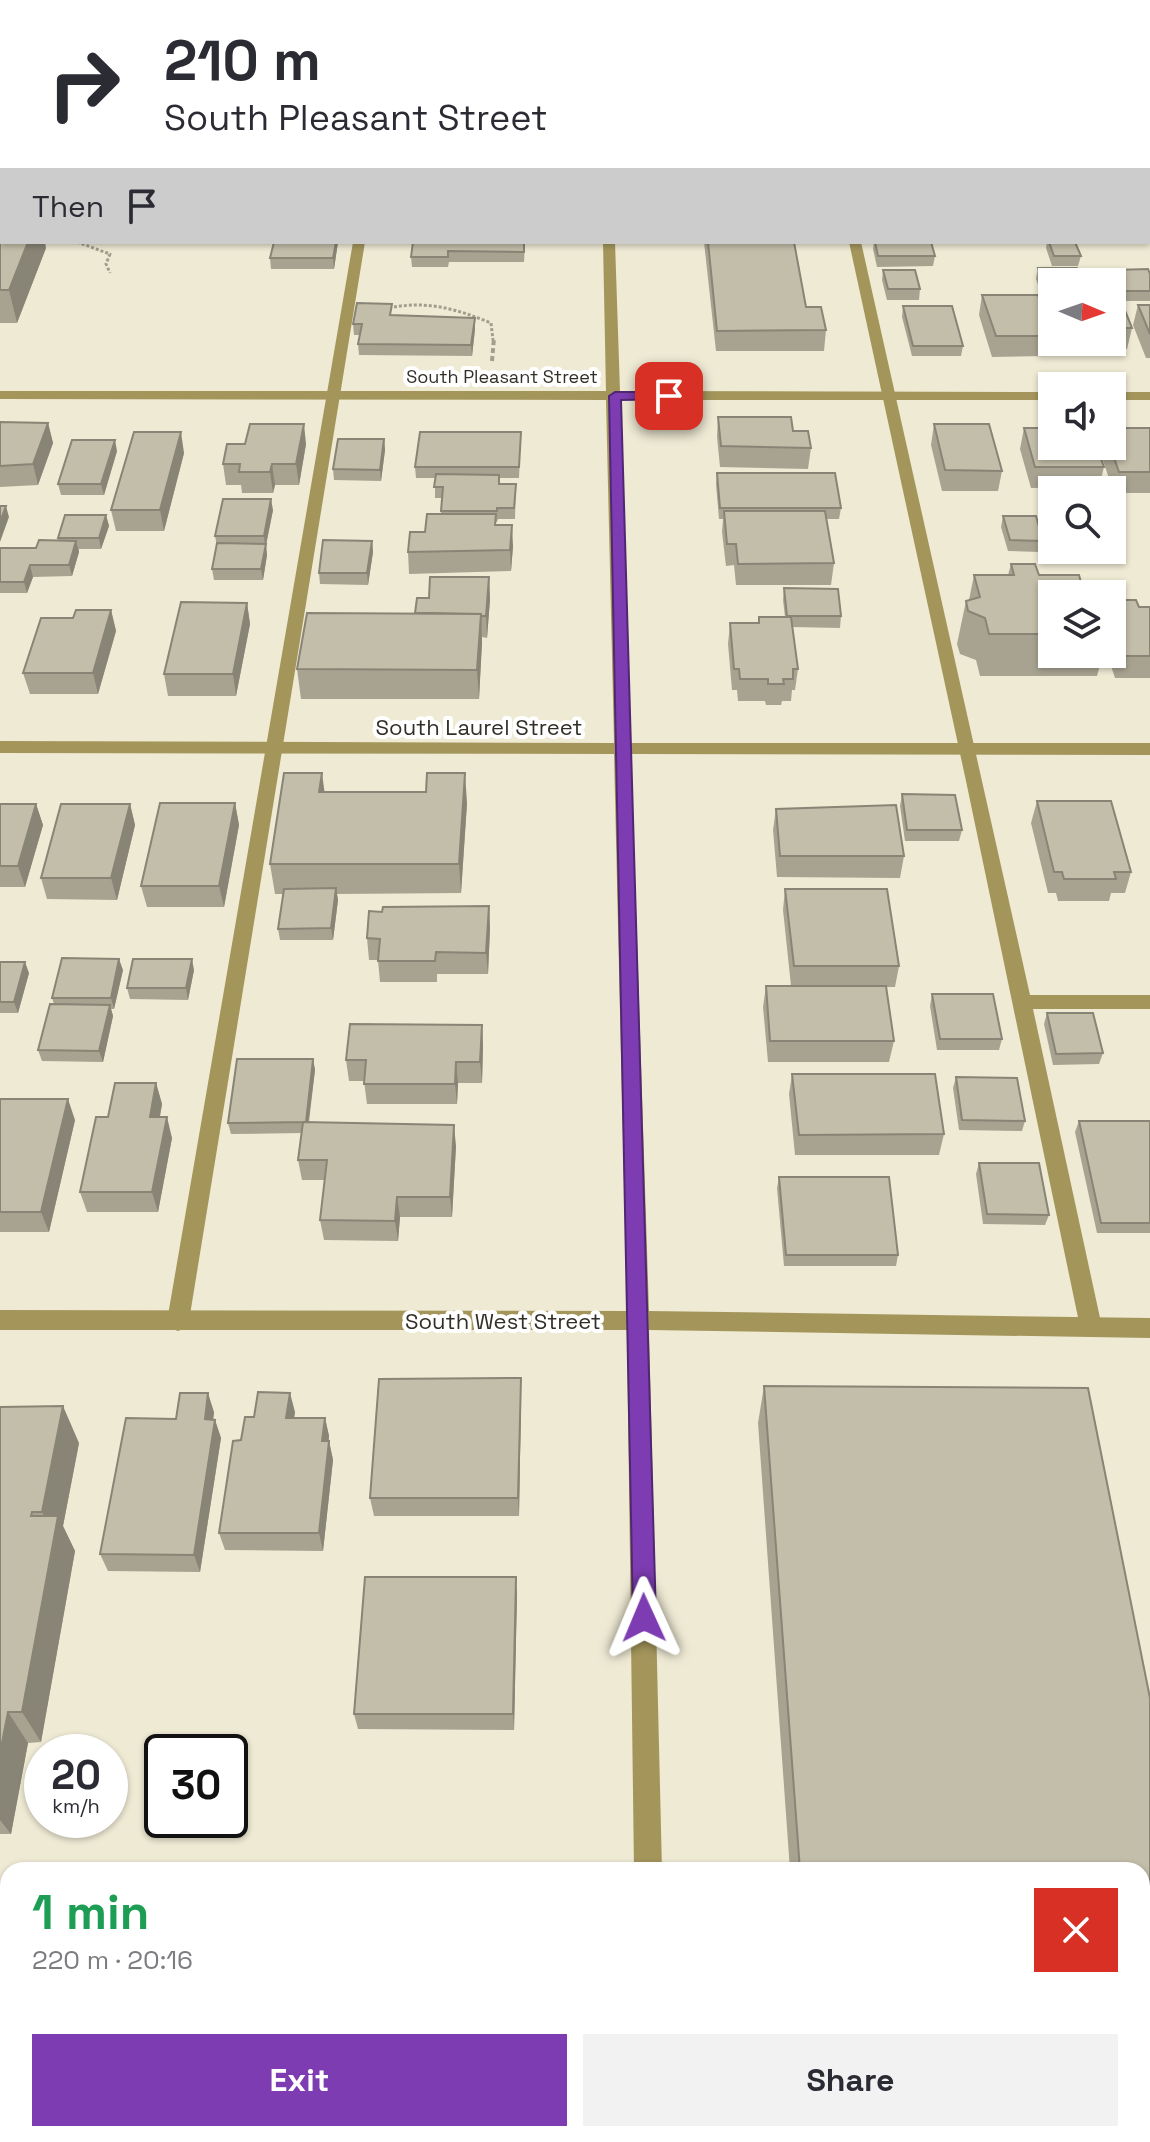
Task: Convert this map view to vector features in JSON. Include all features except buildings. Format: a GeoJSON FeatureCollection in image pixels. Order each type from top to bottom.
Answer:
{"type":"FeatureCollection","features":[{"type":"Feature","properties":{"kind":"street"},"geometry":{"type":"LineString","coordinates":[[178,1321],[359,244]]}},
{"type":"Feature","properties":{"kind":"street"},"geometry":{"type":"LineString","coordinates":[[609,244],[638,1322],[648,1862]]}},
{"type":"Feature","properties":{"kind":"street"},"geometry":{"type":"LineString","coordinates":[[855,244],[1091,1327]]}},
{"type":"Feature","properties":{"kind":"street","name":"South Pleasant Street"},"geometry":{"type":"LineString","coordinates":[[0,395],[1038,396]]}},
{"type":"Feature","properties":{"kind":"street"},"geometry":{"type":"LineString","coordinates":[[1126,396],[1150,396]]}},
{"type":"Feature","properties":{"kind":"street","name":"South Laurel Street"},"geometry":{"type":"LineString","coordinates":[[0,747],[1150,749]]}},
{"type":"Feature","properties":{"kind":"street"},"geometry":{"type":"LineString","coordinates":[[1020,1002],[1150,1002]]}},
{"type":"Feature","properties":{"kind":"street","name":"South West Street"},"geometry":{"type":"LineString","coordinates":[[0,1320],[638,1322],[1150,1328]]}},
{"type":"Feature","properties":{"kind":"path"},"geometry":{"type":"LineString","coordinates":[[82,244],[110,254],[106,264],[110,273]]}},
{"type":"Feature","properties":{"kind":"path"},"geometry":{"type":"LineString","coordinates":[[348,307],[389,308],[407,302],[429,303],[457,309],[491,323],[494,330],[491,374]]}},
{"type":"Feature","properties":{"kind":"route"},"geometry":{"type":"LineString","coordinates":[[644,1618],[615,396],[669,396]]}}]}
